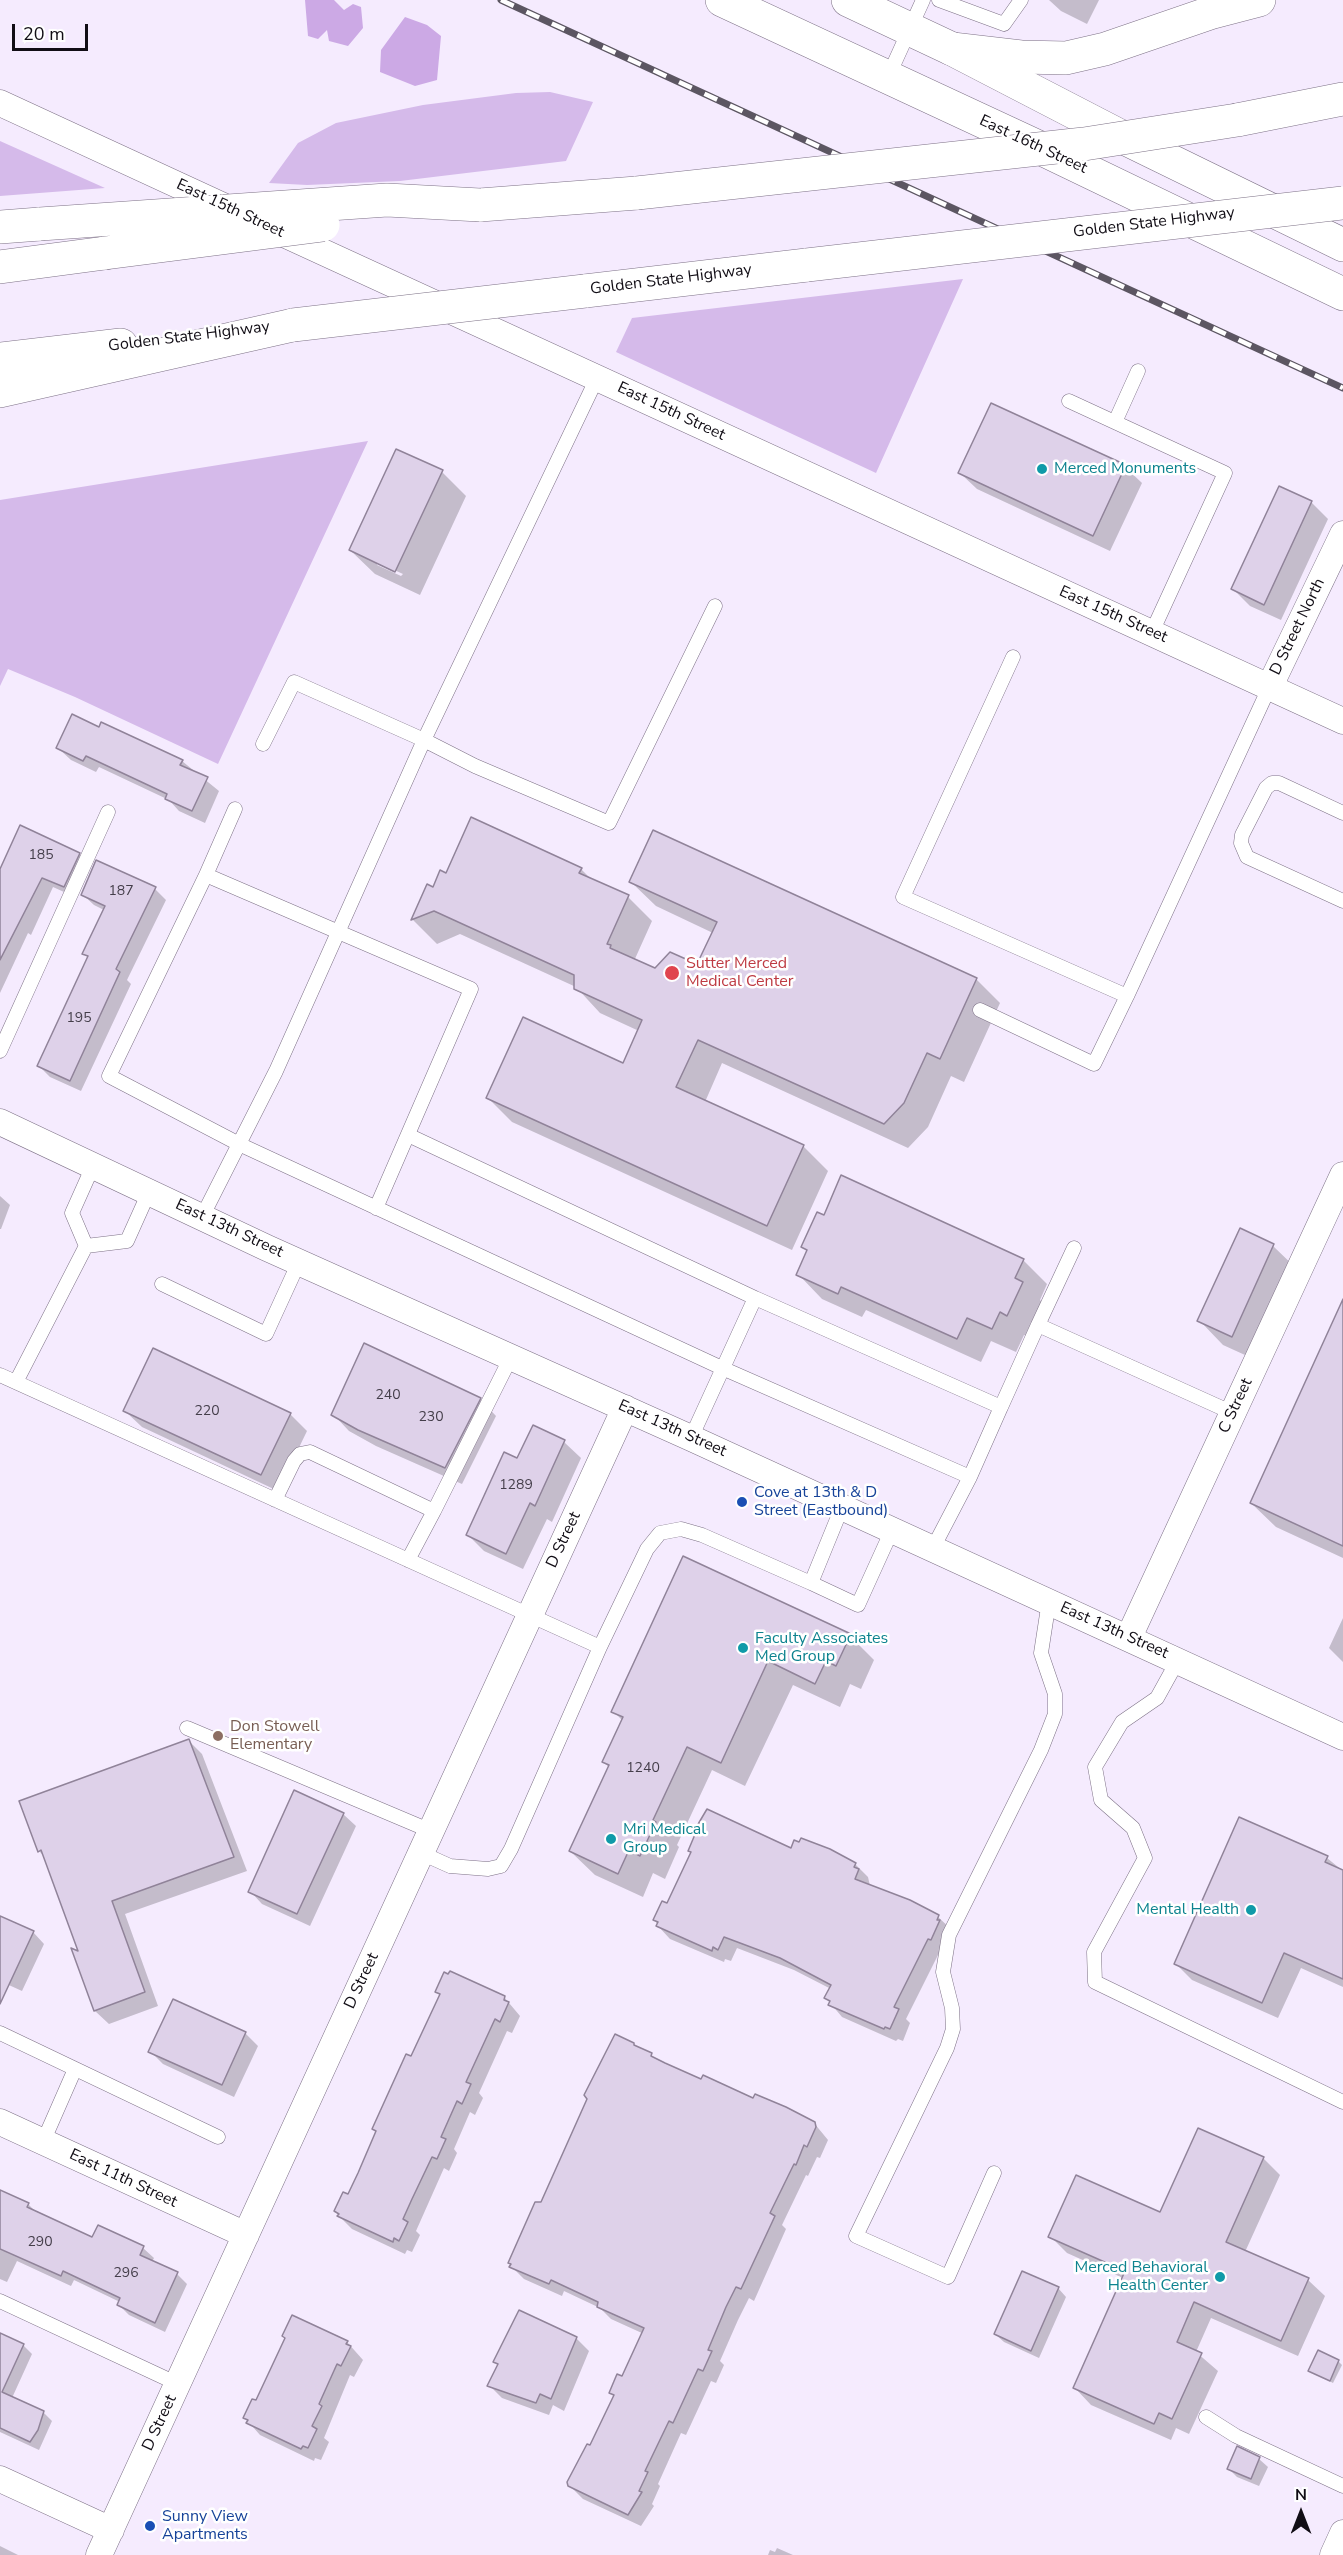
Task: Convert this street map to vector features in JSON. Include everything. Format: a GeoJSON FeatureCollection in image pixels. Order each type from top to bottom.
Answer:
{"type":"FeatureCollection","features":[{"type":"Feature","properties":{"kind":"main road","name":"East 16th Street"},"geometry":{"type":"LineString","coordinates":[[722,0],[1343,294]]}},
{"type":"Feature","properties":{"kind":"main road"},"geometry":{"type":"LineString","coordinates":[[848,0],[952,49],[1118,135],[1343,245]]}},
{"type":"Feature","properties":{"kind":"main road"},"geometry":{"type":"LineString","coordinates":[[952,49],[1022,57],[1065,58],[1105,49],[1213,12],[1259,0]]}},
{"type":"Feature","properties":{"kind":"main road"},"geometry":{"type":"LineString","coordinates":[[0,267],[480,205],[637,193],[1084,144],[1238,120],[1343,99]]}},
{"type":"Feature","properties":{"kind":"main road"},"geometry":{"type":"LineString","coordinates":[[1238,120],[1343,114]]}},
{"type":"Feature","properties":{"kind":"main road"},"geometry":{"type":"LineString","coordinates":[[0,227],[387,200],[480,205]]}},
{"type":"Feature","properties":{"kind":"main road","name":"Golden State Highway"},"geometry":{"type":"LineString","coordinates":[[0,359],[1343,203]]}},
{"type":"Feature","properties":{"kind":"main road"},"geometry":{"type":"LineString","coordinates":[[1243,213],[1343,220]]}},
{"type":"Feature","properties":{"kind":"main road"},"geometry":{"type":"LineString","coordinates":[[0,392],[293,325]]}},
{"type":"Feature","properties":{"kind":"street","name":"East 15th Street"},"geometry":{"type":"LineString","coordinates":[[0,103],[1343,721]]}},
{"type":"Feature","properties":{"kind":"street","name":"D Street North"},"geometry":{"type":"LineString","coordinates":[[1269,688],[1343,534]]}},
{"type":"Feature","properties":{"kind":"street","name":"East 13th Street"},"geometry":{"type":"LineString","coordinates":[[0,1122],[299,1262],[1129,1637],[1343,1737]]}},
{"type":"Feature","properties":{"kind":"street","name":"C Street"},"geometry":{"type":"LineString","coordinates":[[1129,1637],[1343,1175]]}},
{"type":"Feature","properties":{"kind":"street","name":"D Street"},"geometry":{"type":"LineString","coordinates":[[99,2555],[625,1408]]}},
{"type":"Feature","properties":{"kind":"street","name":"East 11th Street"},"geometry":{"type":"LineString","coordinates":[[0,2122],[246,2235]]}},
{"type":"Feature","properties":{"kind":"street"},"geometry":{"type":"LineString","coordinates":[[0,2479],[111,2530]]}},
{"type":"Feature","properties":{"kind":"street"},"geometry":{"type":"LineString","coordinates":[[1333,2555],[1343,2533]]}},
{"type":"Feature","properties":{"kind":"lane"},"geometry":{"type":"LineString","coordinates":[[888,77],[923,0]]}},
{"type":"Feature","properties":{"kind":"lane"},"geometry":{"type":"LineString","coordinates":[[939,0],[1004,24],[1021,0]]}},
{"type":"Feature","properties":{"kind":"lane"},"geometry":{"type":"LineString","coordinates":[[1115,422],[1138,371]]}},
{"type":"Feature","properties":{"kind":"lane"},"geometry":{"type":"LineString","coordinates":[[202,1217],[241,1145],[424,740],[597,378]]}},
{"type":"Feature","properties":{"kind":"lane"},"geometry":{"type":"LineString","coordinates":[[1069,401],[1225,472],[1152,632]]}},
{"type":"Feature","properties":{"kind":"lane"},"geometry":{"type":"LineString","coordinates":[[263,744],[294,682],[485,770],[609,823],[715,606]]}},
{"type":"Feature","properties":{"kind":"lane"},"geometry":{"type":"LineString","coordinates":[[1013,657],[903,897],[1127,996]]}},
{"type":"Feature","properties":{"kind":"lane"},"geometry":{"type":"LineString","coordinates":[[980,1010],[1094,1064],[1269,688]]}},
{"type":"Feature","properties":{"kind":"lane"},"geometry":{"type":"LineString","coordinates":[[1343,813],[1279,783],[1272,783],[1266,788],[1242,835],[1241,843],[1247,857],[1343,901]]}},
{"type":"Feature","properties":{"kind":"lane"},"geometry":{"type":"LineString","coordinates":[[236,809],[109,1076],[241,1145],[376,1208],[722,1368],[970,1477]]}},
{"type":"Feature","properties":{"kind":"lane"},"geometry":{"type":"LineString","coordinates":[[0,1051],[108,812]]}},
{"type":"Feature","properties":{"kind":"lane"},"geometry":{"type":"LineString","coordinates":[[206,875],[471,989],[376,1208]]}},
{"type":"Feature","properties":{"kind":"lane"},"geometry":{"type":"LineString","coordinates":[[408,1135],[755,1298],[1001,1407]]}},
{"type":"Feature","properties":{"kind":"lane"},"geometry":{"type":"LineString","coordinates":[[86,1246],[72,1213],[93,1166]]}},
{"type":"Feature","properties":{"kind":"lane"},"geometry":{"type":"LineString","coordinates":[[86,1246],[127,1241],[149,1192]]}},
{"type":"Feature","properties":{"kind":"lane"},"geometry":{"type":"LineString","coordinates":[[16,1382],[86,1246]]}},
{"type":"Feature","properties":{"kind":"lane"},"geometry":{"type":"LineString","coordinates":[[933,1548],[970,1477],[1074,1248]]}},
{"type":"Feature","properties":{"kind":"lane"},"geometry":{"type":"LineString","coordinates":[[162,1284],[266,1334],[299,1262]]}},
{"type":"Feature","properties":{"kind":"lane"},"geometry":{"type":"LineString","coordinates":[[691,1438],[755,1298]]}},
{"type":"Feature","properties":{"kind":"lane"},"geometry":{"type":"LineString","coordinates":[[1038,1325],[1233,1413]]}},
{"type":"Feature","properties":{"kind":"lane"},"geometry":{"type":"LineString","coordinates":[[408,1560],[511,1357]]}},
{"type":"Feature","properties":{"kind":"lane"},"geometry":{"type":"LineString","coordinates":[[0,1375],[600,1647]]}},
{"type":"Feature","properties":{"kind":"lane"},"geometry":{"type":"LineString","coordinates":[[275,1500],[294,1461],[300,1454],[309,1452],[434,1512]]}},
{"type":"Feature","properties":{"kind":"lane"},"geometry":{"type":"LineString","coordinates":[[812,1584],[842,1507]]}},
{"type":"Feature","properties":{"kind":"lane"},"geometry":{"type":"LineString","coordinates":[[187,1728],[426,1842],[450,1866],[488,1869],[501,1866],[511,1849],[600,1647],[647,1549],[660,1533],[681,1529],[702,1536],[858,1605],[892,1530]]}},
{"type":"Feature","properties":{"kind":"lane"},"geometry":{"type":"LineString","coordinates":[[993,2173],[948,2277],[856,2236],[947,2048],[953,2029],[952,2008],[943,1972],[949,1935],[1041,1750],[1055,1714],[1055,1694],[1041,1653],[1049,1601]]}},
{"type":"Feature","properties":{"kind":"lane"},"geometry":{"type":"LineString","coordinates":[[1178,1660],[1157,1698],[1122,1722],[1095,1767],[1101,1800],[1133,1828],[1145,1858],[1094,1952],[1095,1982],[1343,2102]]}},
{"type":"Feature","properties":{"kind":"lane"},"geometry":{"type":"LineString","coordinates":[[0,2033],[218,2137]]}},
{"type":"Feature","properties":{"kind":"lane"},"geometry":{"type":"LineString","coordinates":[[43,2142],[75,2069]]}},
{"type":"Feature","properties":{"kind":"lane"},"geometry":{"type":"LineString","coordinates":[[0,2301],[178,2384]]}},
{"type":"Feature","properties":{"kind":"lane"},"geometry":{"type":"LineString","coordinates":[[1206,2417],[1236,2436],[1343,2486]]}},
{"type":"Feature","properties":{"kind":"shaded area"},"geometry":{"type":"Polygon","coordinates":[[[305,0],[334,0],[344,10],[353,4],[361,7],[363,28],[348,46],[329,41],[327,30],[318,39],[308,36],[305,0]]]}},
{"type":"Feature","properties":{"kind":"shaded area"},"geometry":{"type":"Polygon","coordinates":[[[405,17],[427,25],[441,36],[437,80],[415,86],[380,72],[381,50],[405,17]]]}},
{"type":"Feature","properties":{"kind":"shaded area"},"geometry":{"type":"Polygon","coordinates":[[[550,92],[593,102],[566,161],[400,181],[307,185],[269,183],[298,143],[336,123],[423,105],[516,93],[550,92]]]}},
{"type":"Feature","properties":{"kind":"shaded area"},"geometry":{"type":"Polygon","coordinates":[[[0,141],[105,188],[0,196],[0,141]]]}},
{"type":"Feature","properties":{"kind":"shaded area"},"geometry":{"type":"Polygon","coordinates":[[[963,279],[876,473],[616,352],[632,318],[963,279]]]}},
{"type":"Feature","properties":{"kind":"shaded area"},"geometry":{"type":"Polygon","coordinates":[[[368,441],[218,764],[75,697],[8,669],[0,686],[0,500],[368,441]]]}},
{"type":"Feature","properties":{"kind":"building","name":"Merced Monuments"},"geometry":{"type":"Polygon","coordinates":[[[991,403],[1126,465],[1093,536],[958,473],[991,403]]]}},
{"type":"Feature","properties":{"kind":"building"},"geometry":{"type":"Polygon","coordinates":[[[396,449],[443,470],[395,572],[349,550],[396,449]]]}},
{"type":"Feature","properties":{"kind":"building"},"geometry":{"type":"Polygon","coordinates":[[[1279,486],[1312,501],[1264,605],[1231,589],[1279,486]]]}},
{"type":"Feature","properties":{"kind":"building"},"geometry":{"type":"Polygon","coordinates":[[[72,714],[99,727],[101,722],[183,760],[180,765],[208,777],[192,811],[165,799],[167,794],[86,756],[83,761],[56,748],[72,714]]]}},
{"type":"Feature","properties":{"kind":"building"},"geometry":{"type":"Polygon","coordinates":[[[471,817],[582,868],[579,873],[629,895],[607,944],[611,945],[610,948],[655,968],[670,952],[697,964],[717,922],[629,882],[653,830],[977,978],[940,1059],[927,1053],[904,1103],[884,1124],[698,1040],[676,1087],[804,1145],[767,1226],[486,1098],[523,1017],[623,1063],[642,1020],[574,989],[574,975],[434,911],[411,920],[427,884],[433,887],[440,870],[446,873],[471,817]]]}},
{"type":"Feature","properties":{"kind":"building"},"geometry":{"type":"Polygon","coordinates":[[[20,825],[80,853],[64,887],[42,878],[0,960],[0,869],[20,825]]]}},
{"type":"Feature","properties":{"kind":"building"},"geometry":{"type":"Polygon","coordinates":[[[96,860],[156,887],[116,969],[120,972],[70,1081],[37,1066],[88,956],[82,954],[105,906],[81,895],[96,860]]]}},
{"type":"Feature","properties":{"kind":"building"},"geometry":{"type":"Polygon","coordinates":[[[841,1175],[1024,1259],[1015,1278],[1023,1282],[1007,1316],[1000,1312],[992,1329],[967,1318],[957,1339],[841,1287],[838,1294],[796,1275],[807,1250],[801,1247],[817,1212],[824,1215],[841,1175]]]}},
{"type":"Feature","properties":{"kind":"building"},"geometry":{"type":"Polygon","coordinates":[[[1240,1228],[1274,1244],[1232,1337],[1197,1321],[1240,1228]]]}},
{"type":"Feature","properties":{"kind":"building"},"geometry":{"type":"Polygon","coordinates":[[[1343,1299],[1343,1546],[1250,1503],[1343,1299]]]}},
{"type":"Feature","properties":{"kind":"building"},"geometry":{"type":"Polygon","coordinates":[[[364,1343],[481,1398],[445,1468],[358,1430],[331,1415],[364,1343]]]}},
{"type":"Feature","properties":{"kind":"building"},"geometry":{"type":"Polygon","coordinates":[[[153,1348],[291,1413],[261,1475],[123,1411],[153,1348]]]}},
{"type":"Feature","properties":{"kind":"building"},"geometry":{"type":"Polygon","coordinates":[[[533,1425],[565,1440],[535,1506],[530,1503],[506,1554],[466,1535],[504,1452],[517,1458],[533,1425]]]}},
{"type":"Feature","properties":{"kind":"building","name":"Faculty Associates Med Group"},"geometry":{"type":"Polygon","coordinates":[[[683,1556],[851,1634],[836,1666],[826,1661],[815,1684],[768,1661],[721,1763],[687,1747],[653,1820],[656,1822],[640,1856],[629,1850],[618,1874],[569,1851],[609,1765],[602,1762],[623,1717],[611,1712],[683,1556]]]}},
{"type":"Feature","properties":{"kind":"building"},"geometry":{"type":"Polygon","coordinates":[[[189,1739],[234,1857],[112,1901],[145,1992],[94,2011],[71,1948],[78,1951],[41,1850],[38,1852],[19,1801],[189,1739]]]}},
{"type":"Feature","properties":{"kind":"building"},"geometry":{"type":"Polygon","coordinates":[[[294,1790],[344,1813],[297,1914],[248,1892],[294,1790]]]}},
{"type":"Feature","properties":{"kind":"building"},"geometry":{"type":"Polygon","coordinates":[[[707,1809],[791,1848],[794,1840],[799,1842],[801,1838],[830,1849],[856,1863],[854,1867],[859,1869],[855,1879],[910,1900],[939,1915],[937,1920],[940,1920],[931,1940],[928,1939],[894,2007],[899,2009],[890,2029],[885,2027],[884,2029],[828,2005],[830,2001],[824,1998],[831,1985],[780,1958],[724,1937],[718,1950],[713,1947],[712,1951],[656,1926],[658,1922],[653,1920],[662,1901],[667,1903],[691,1852],[688,1851],[696,1832],[694,1831],[707,1809]]]}},
{"type":"Feature","properties":{"kind":"building","name":"Mental Health"},"geometry":{"type":"Polygon","coordinates":[[[1239,1817],[1328,1856],[1325,1862],[1343,1870],[1343,1979],[1284,1953],[1262,2003],[1174,1964],[1239,1817]]]}},
{"type":"Feature","properties":{"kind":"building"},"geometry":{"type":"Polygon","coordinates":[[[0,1916],[34,1931],[0,2004],[0,1916]]]}},
{"type":"Feature","properties":{"kind":"building"},"geometry":{"type":"Polygon","coordinates":[[[450,1971],[505,1996],[504,2000],[509,2002],[500,2022],[495,2019],[466,2082],[471,2084],[462,2104],[457,2101],[441,2137],[446,2139],[437,2159],[432,2157],[403,2219],[408,2222],[399,2241],[394,2238],[393,2242],[337,2216],[339,2214],[334,2211],[343,2192],[348,2194],[376,2131],[372,2129],[406,2054],[411,2056],[440,1994],[435,1992],[444,1972],[448,1974],[450,1971]]]}},
{"type":"Feature","properties":{"kind":"building"},"geometry":{"type":"Polygon","coordinates":[[[173,1999],[246,2032],[222,2085],[148,2052],[173,1999]]]}},
{"type":"Feature","properties":{"kind":"building"},"geometry":{"type":"Polygon","coordinates":[[[615,2034],[652,2053],[651,2056],[701,2079],[703,2075],[753,2098],[755,2094],[786,2107],[815,2122],[816,2127],[807,2147],[804,2145],[770,2213],[775,2216],[741,2289],[736,2287],[726,2307],[708,2350],[712,2351],[703,2371],[698,2369],[673,2423],[669,2421],[645,2471],[648,2472],[639,2491],[642,2492],[628,2515],[568,2486],[567,2482],[587,2444],[590,2445],[614,2395],[609,2393],[617,2374],[622,2376],[644,2328],[597,2307],[598,2302],[551,2280],[549,2284],[509,2267],[511,2264],[508,2263],[535,2202],[541,2202],[587,2099],[584,2095],[615,2034]]]}},
{"type":"Feature","properties":{"kind":"building","name":"Merced Behavioral Health Center"},"geometry":{"type":"Polygon","coordinates":[[[1198,2128],[1264,2157],[1226,2242],[1309,2278],[1281,2341],[1194,2302],[1177,2342],[1202,2353],[1172,2419],[1159,2413],[1154,2424],[1073,2388],[1125,2271],[1048,2237],[1076,2175],[1160,2212],[1198,2128]]]}},
{"type":"Feature","properties":{"kind":"building"},"geometry":{"type":"Polygon","coordinates":[[[0,2190],[29,2203],[27,2207],[92,2237],[98,2225],[144,2246],[140,2255],[178,2272],[155,2323],[117,2305],[120,2298],[63,2271],[61,2276],[0,2249],[0,2190]]]}},
{"type":"Feature","properties":{"kind":"building"},"geometry":{"type":"Polygon","coordinates":[[[1022,2271],[1059,2287],[1031,2351],[994,2334],[1022,2271]]]}},
{"type":"Feature","properties":{"kind":"building"},"geometry":{"type":"Polygon","coordinates":[[[519,2310],[577,2337],[551,2399],[540,2394],[536,2403],[487,2386],[498,2364],[493,2362],[519,2310]]]}},
{"type":"Feature","properties":{"kind":"building"},"geometry":{"type":"Polygon","coordinates":[[[292,2315],[348,2341],[346,2344],[351,2346],[341,2366],[337,2364],[319,2404],[322,2406],[312,2426],[317,2429],[308,2448],[303,2446],[301,2449],[246,2423],[248,2420],[243,2418],[252,2399],[256,2400],[285,2338],[282,2336],[292,2315]]]}},
{"type":"Feature","properties":{"kind":"building"},"geometry":{"type":"Polygon","coordinates":[[[0,2333],[24,2344],[2,2392],[44,2411],[38,2430],[30,2442],[0,2428],[0,2333]]]}},
{"type":"Feature","properties":{"kind":"building"},"geometry":{"type":"Polygon","coordinates":[[[1318,2350],[1339,2360],[1330,2381],[1308,2371],[1318,2350]]]}},
{"type":"Feature","properties":{"kind":"building"},"geometry":{"type":"Polygon","coordinates":[[[1237,2446],[1260,2457],[1251,2479],[1227,2469],[1237,2446]]]}},
{"type":"Feature","properties":{"kind":"railway"},"geometry":{"type":"LineString","coordinates":[[501,0],[1343,388]]}},
{"type":"Feature","properties":{"kind":"place","name":"Merced Monuments"},"geometry":{"type":"Point","coordinates":[1042,469]}},
{"type":"Feature","properties":{"kind":"place","name":"Sutter Merced Medical Center"},"geometry":{"type":"Point","coordinates":[672,973]}},
{"type":"Feature","properties":{"kind":"place","name":"Cove at 13th & D Street (Eastbound)"},"geometry":{"type":"Point","coordinates":[742,1502]}},
{"type":"Feature","properties":{"kind":"place","name":"Faculty Associates Med Group"},"geometry":{"type":"Point","coordinates":[743,1648]}},
{"type":"Feature","properties":{"kind":"place","name":"Don Stowell Elementary"},"geometry":{"type":"Point","coordinates":[218,1736]}},
{"type":"Feature","properties":{"kind":"place","name":"Mri Medical Group"},"geometry":{"type":"Point","coordinates":[611,1839]}},
{"type":"Feature","properties":{"kind":"place","name":"Mental Health"},"geometry":{"type":"Point","coordinates":[1251,1910]}},
{"type":"Feature","properties":{"kind":"place","name":"Merced Behavioral Health Center"},"geometry":{"type":"Point","coordinates":[1220,2277]}},
{"type":"Feature","properties":{"kind":"place","name":"Sunny View Apartments"},"geometry":{"type":"Point","coordinates":[150,2526]}}]}
